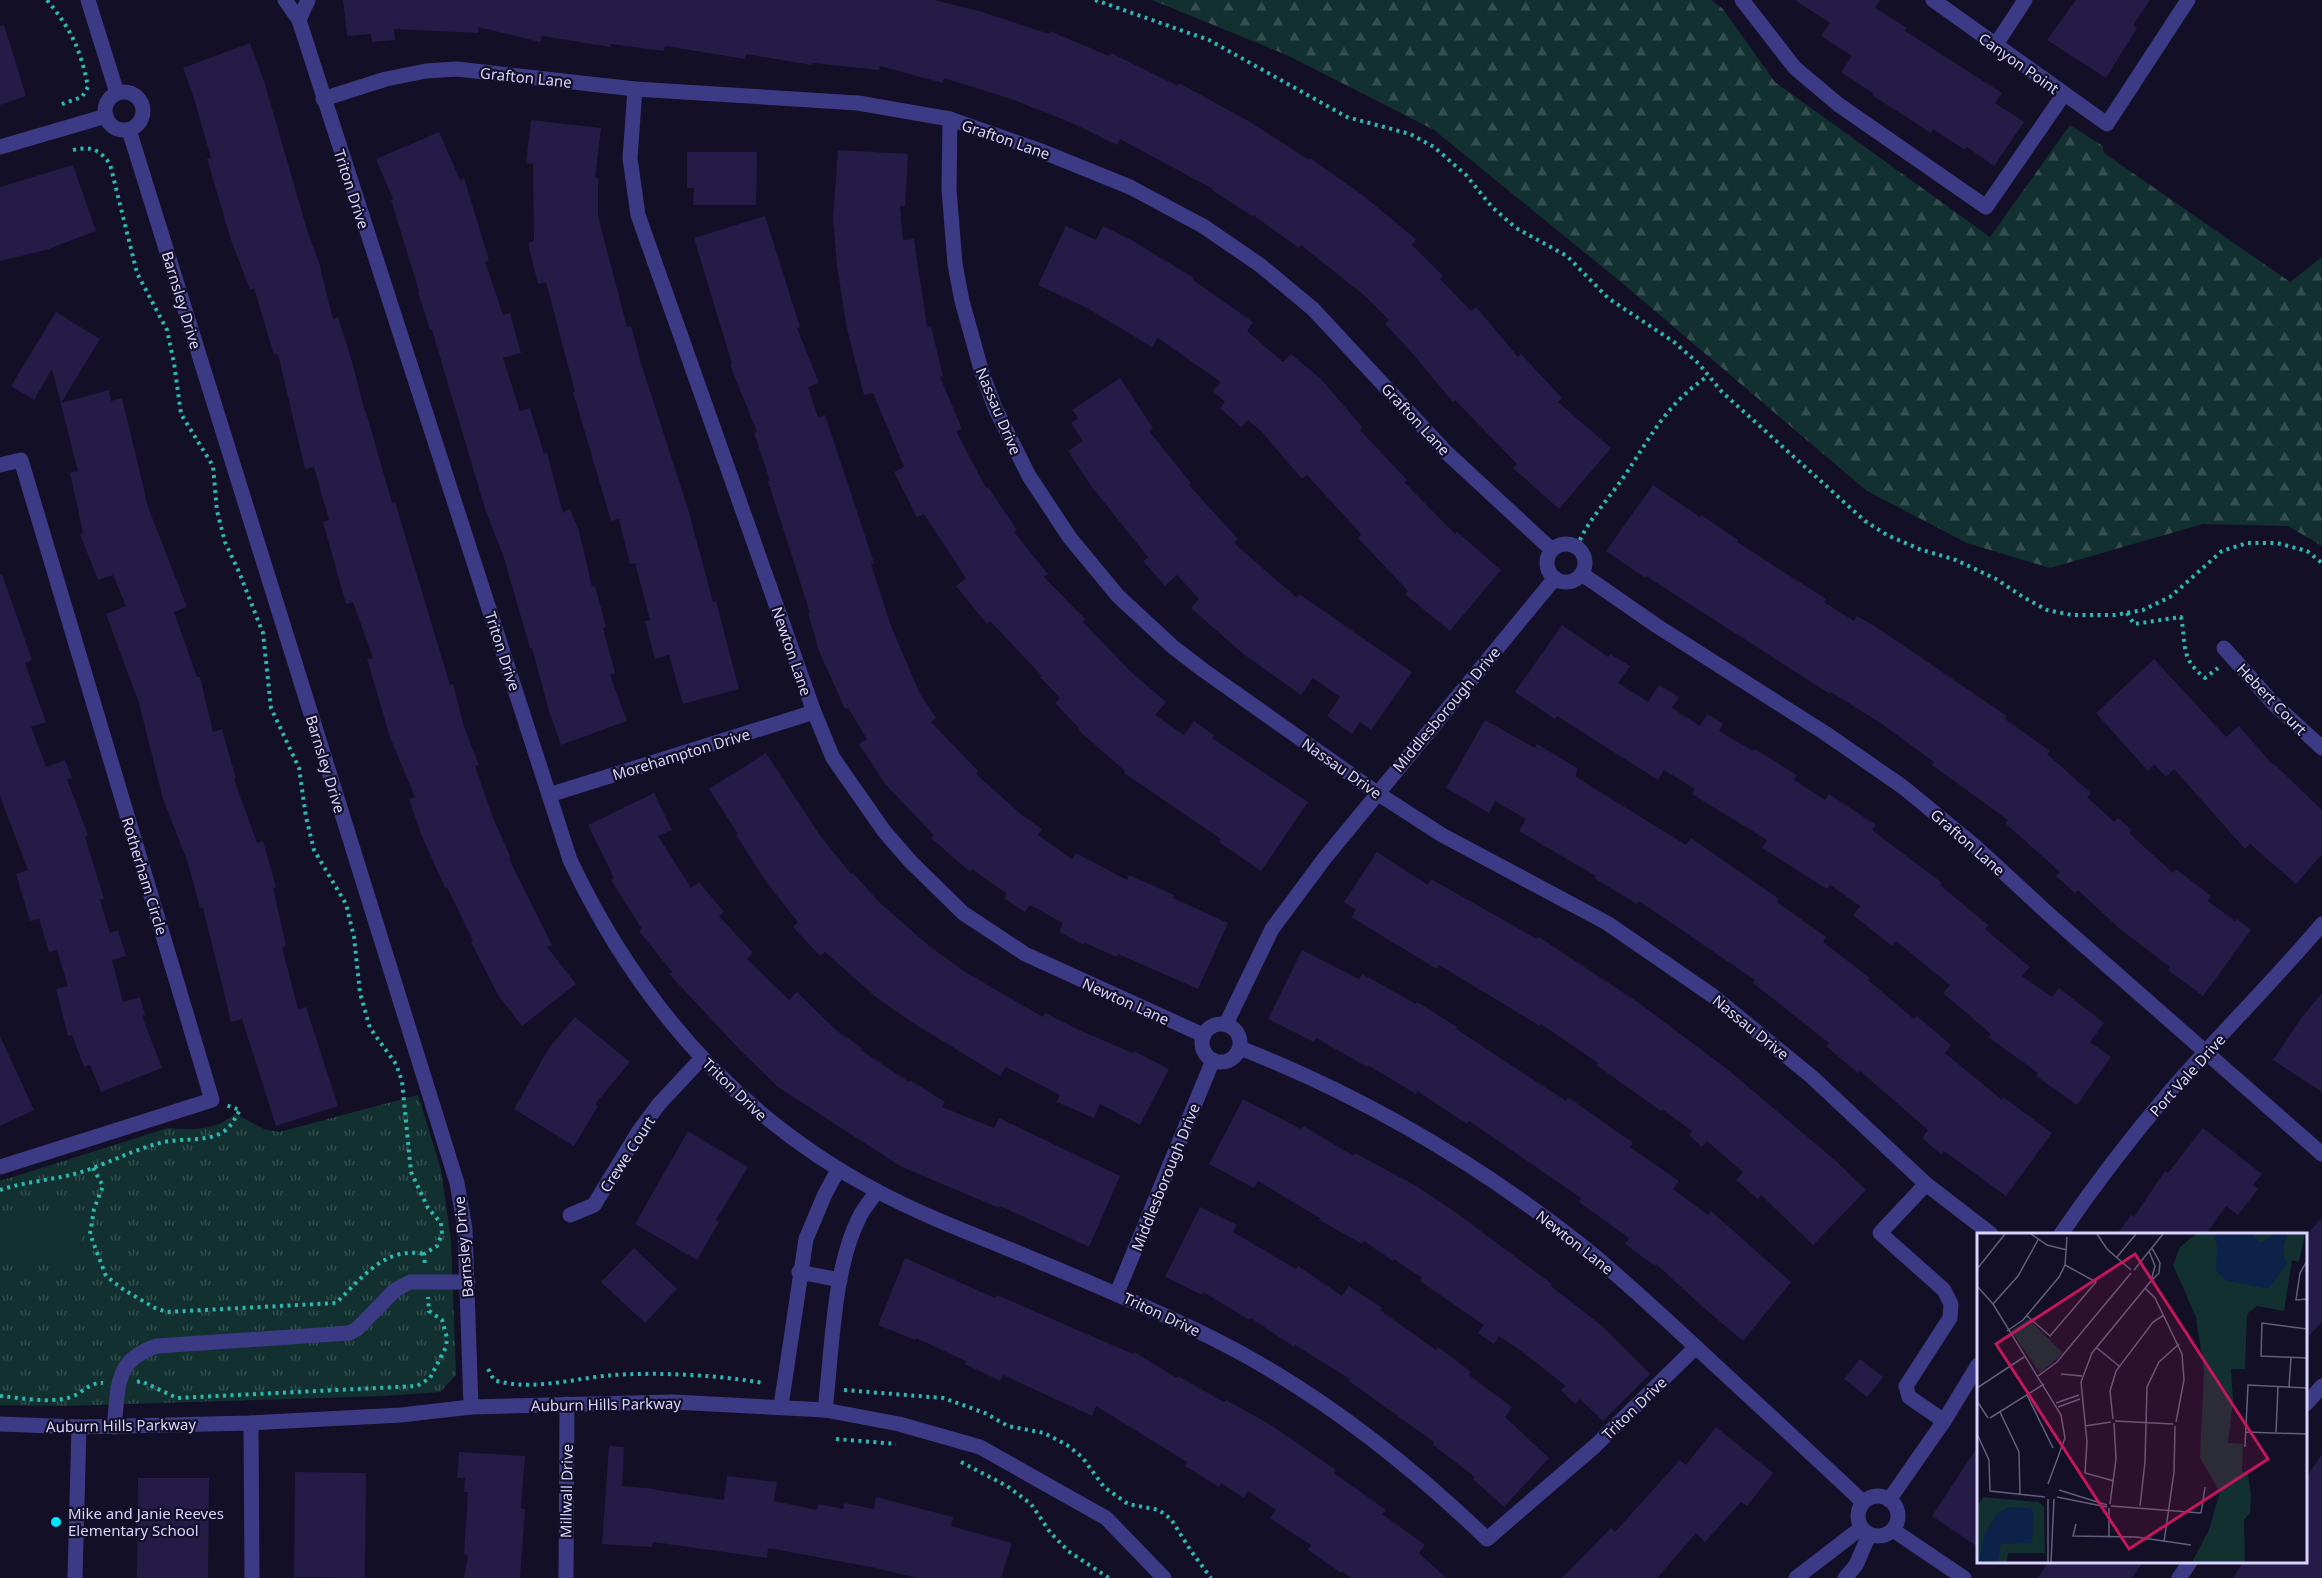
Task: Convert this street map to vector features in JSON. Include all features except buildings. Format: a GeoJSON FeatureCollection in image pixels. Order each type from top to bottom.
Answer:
{"type":"FeatureCollection","features":[{"type":"Feature","properties":{"kind":"street"},"geometry":{"type":"LineString","coordinates":[[88,0],[117,93]]}},
{"type":"Feature","properties":{"kind":"street","name":"Triton Drive"},"geometry":{"type":"LineString","coordinates":[[285,0],[299,20],[570,860],[604,927],[644,988],[702,1058],[763,1117],[791,1139],[838,1170],[877,1191],[932,1218],[1117,1293],[1220,1342],[1254,1361],[1329,1408],[1415,1472],[1487,1539],[1595,1446],[1696,1347]]}},
{"type":"Feature","properties":{"kind":"street"},"geometry":{"type":"LineString","coordinates":[[299,20],[308,0]]}},
{"type":"Feature","properties":{"kind":"street"},"geometry":{"type":"LineString","coordinates":[[1742,0],[1795,68],[1839,105],[1986,207],[2064,94]]}},
{"type":"Feature","properties":{"kind":"street","name":"Canyon Point"},"geometry":{"type":"LineString","coordinates":[[1933,0],[2107,124],[2188,0]]}},
{"type":"Feature","properties":{"kind":"street"},"geometry":{"type":"LineString","coordinates":[[1995,46],[2025,0]]}},
{"type":"Feature","properties":{"kind":"street","name":"Grafton Lane"},"geometry":{"type":"LineString","coordinates":[[323,99],[386,79],[426,71],[457,69],[634,89],[858,103],[950,119],[1041,151],[1130,187],[1203,226],[1251,258],[1313,309],[1446,452],[1552,550]]}},
{"type":"Feature","properties":{"kind":"street","name":"Newton Lane"},"geometry":{"type":"LineString","coordinates":[[634,89],[630,158],[638,215],[813,712],[833,758],[884,831],[926,878],[963,913],[1024,954],[1203,1035]]}},
{"type":"Feature","properties":{"kind":"street"},"geometry":{"type":"LineString","coordinates":[[117,93],[135,95],[142,104],[143,117],[140,123],[129,130],[116,129],[106,116],[105,106],[117,93]]}},
{"type":"Feature","properties":{"kind":"street"},"geometry":{"type":"LineString","coordinates":[[0,147],[106,116]]}},
{"type":"Feature","properties":{"kind":"street","name":"Nassau Drive"},"geometry":{"type":"LineString","coordinates":[[950,119],[951,226],[962,301],[971,337],[995,408],[1015,451],[1048,508],[1118,596],[1173,647],[1377,794],[1442,835],[1607,922],[1713,996],[1812,1077],[1926,1184],[1990,1233]]}},
{"type":"Feature","properties":{"kind":"street","name":"Barnsley Drive"},"geometry":{"type":"LineString","coordinates":[[129,130],[457,1183],[465,1229],[471,1407]]}},
{"type":"Feature","properties":{"kind":"street","name":"Rotherham Circle"},"geometry":{"type":"LineString","coordinates":[[0,465],[21,459],[212,1100]]}},
{"type":"Feature","properties":{"kind":"street"},"geometry":{"type":"LineString","coordinates":[[1565,544],[1576,547],[1584,556],[1585,568],[1582,574],[1571,582],[1555,578],[1548,571],[1547,565],[1552,550],[1565,544]]}},
{"type":"Feature","properties":{"kind":"street","name":"Grafton Lane"},"geometry":{"type":"LineString","coordinates":[[1582,574],[1657,626],[1825,733],[1902,787],[1976,847],[2054,919],[2322,1154]]}},
{"type":"Feature","properties":{"kind":"street","name":"Middlesborough Drive"},"geometry":{"type":"LineString","coordinates":[[1226,1024],[1272,928],[1324,859],[1555,578]]}},
{"type":"Feature","properties":{"kind":"street","name":"Hebert Court"},"geometry":{"type":"LineString","coordinates":[[2228,653],[2273,703],[2322,748]]}},
{"type":"Feature","properties":{"kind":"street","name":"Morehampton Drive"},"geometry":{"type":"LineString","coordinates":[[549,795],[813,712]]}},
{"type":"Feature","properties":{"kind":"street","name":"Port Vale Drive"},"geometry":{"type":"LineString","coordinates":[[2062,1233],[2136,1133],[2322,924]]}},
{"type":"Feature","properties":{"kind":"street"},"geometry":{"type":"LineString","coordinates":[[1215,1024],[1226,1024],[1232,1026],[1239,1036],[1240,1048],[1232,1059],[1220,1062],[1213,1060],[1204,1052],[1202,1041],[1203,1035],[1215,1024]]}},
{"type":"Feature","properties":{"kind":"street","name":"Newton Lane"},"geometry":{"type":"LineString","coordinates":[[1240,1048],[1302,1072],[1418,1134],[1493,1181],[1581,1245],[1632,1288],[1863,1502]]}},
{"type":"Feature","properties":{"kind":"street","name":"Crewe Court"},"geometry":{"type":"LineString","coordinates":[[570,1215],[594,1205],[639,1131],[659,1104],[702,1058]]}},
{"type":"Feature","properties":{"kind":"street","name":"Middlesborough Drive"},"geometry":{"type":"LineString","coordinates":[[1117,1293],[1213,1060]]}},
{"type":"Feature","properties":{"kind":"street"},"geometry":{"type":"LineString","coordinates":[[0,1167],[212,1100]]}},
{"type":"Feature","properties":{"kind":"street"},"geometry":{"type":"LineString","coordinates":[[781,1406],[799,1272],[806,1239],[814,1216],[838,1170]]}},
{"type":"Feature","properties":{"kind":"street"},"geometry":{"type":"LineString","coordinates":[[1926,1184],[1880,1233],[1944,1290],[1951,1304],[1950,1318],[1906,1386],[1909,1397],[1944,1421]]}},
{"type":"Feature","properties":{"kind":"street"},"geometry":{"type":"LineString","coordinates":[[825,1410],[840,1280],[847,1251],[859,1218],[877,1191]]}},
{"type":"Feature","properties":{"kind":"street"},"geometry":{"type":"LineString","coordinates":[[799,1272],[840,1280]]}},
{"type":"Feature","properties":{"kind":"street"},"geometry":{"type":"LineString","coordinates":[[114,1427],[121,1375],[134,1356],[146,1349],[157,1346],[349,1333],[357,1329],[395,1290],[410,1282],[468,1282]]}},
{"type":"Feature","properties":{"kind":"street"},"geometry":{"type":"LineString","coordinates":[[1889,1500],[1944,1421],[1977,1367]]}},
{"type":"Feature","properties":{"kind":"street"},"geometry":{"type":"LineString","coordinates":[[2307,1403],[2322,1386]]}},
{"type":"Feature","properties":{"kind":"street","name":"Auburn Hills Parkway"},"geometry":{"type":"LineString","coordinates":[[0,1424],[114,1427],[251,1423],[401,1415],[471,1407],[673,1402],[825,1410],[899,1424],[980,1447],[1106,1518],[1164,1578]]}},
{"type":"Feature","properties":{"kind":"street","name":"Millwall Drive"},"geometry":{"type":"LineString","coordinates":[[566,1578],[567,1404]]}},
{"type":"Feature","properties":{"kind":"street"},"geometry":{"type":"LineString","coordinates":[[251,1423],[252,1578]]}},
{"type":"Feature","properties":{"kind":"street"},"geometry":{"type":"LineString","coordinates":[[75,1578],[79,1427]]}},
{"type":"Feature","properties":{"kind":"street"},"geometry":{"type":"LineString","coordinates":[[1876,1496],[1889,1500],[1896,1507],[1898,1514],[1893,1530],[1881,1537],[1865,1531],[1857,1517],[1858,1509],[1863,1502],[1876,1496]]}},
{"type":"Feature","properties":{"kind":"street"},"geometry":{"type":"LineString","coordinates":[[1893,1530],[1964,1578]]}},
{"type":"Feature","properties":{"kind":"street"},"geometry":{"type":"LineString","coordinates":[[1796,1578],[1865,1531]]}},
{"type":"Feature","properties":{"kind":"street"},"geometry":{"type":"LineString","coordinates":[[1845,1578],[1856,1565],[1865,1531]]}},
{"type":"Feature","properties":{"kind":"street"},"geometry":{"type":"LineString","coordinates":[[2179,1578],[2189,1563]]}},
{"type":"Feature","properties":{"kind":"path"},"geometry":{"type":"LineString","coordinates":[[47,0],[69,29],[76,43],[83,60],[88,87],[82,97],[59,105]]}},
{"type":"Feature","properties":{"kind":"path"},"geometry":{"type":"LineString","coordinates":[[1095,0],[1209,40],[1347,117],[1410,135],[1434,147],[1466,175],[1492,207],[1516,228],[1567,256],[1608,298],[1674,342],[1699,364],[1722,392],[1865,521],[1887,535],[1919,549],[1956,560],[1996,579],[2047,610],[2072,615],[2127,613],[2143,610],[2170,597],[2222,551],[2247,543],[2277,543],[2307,551],[2322,563]]}},
{"type":"Feature","properties":{"kind":"path"},"geometry":{"type":"LineString","coordinates":[[73,150],[87,147],[101,152],[110,164],[137,273],[167,330],[181,414],[213,466],[217,511],[225,542],[263,633],[271,708],[299,768],[314,850],[346,904],[354,937],[360,993],[370,1028],[396,1064],[402,1081],[411,1172],[428,1208],[441,1223],[442,1234],[437,1246],[424,1254],[411,1251],[382,1260],[336,1303],[167,1311],[155,1308],[124,1290],[106,1276],[90,1234],[94,1209],[103,1186],[93,1168]]}},
{"type":"Feature","properties":{"kind":"path"},"geometry":{"type":"LineString","coordinates":[[1576,547],[1588,525],[1623,478],[1664,415],[1687,390],[1708,376]]}},
{"type":"Feature","properties":{"kind":"path"},"geometry":{"type":"LineString","coordinates":[[2127,613],[2134,624],[2181,617],[2187,658],[2192,668],[2205,678],[2228,653]]}},
{"type":"Feature","properties":{"kind":"path"},"geometry":{"type":"LineString","coordinates":[[0,1190],[19,1184],[66,1176],[93,1168],[118,1156],[165,1142],[210,1137],[232,1125],[240,1110],[212,1100]]}},
{"type":"Feature","properties":{"kind":"path"},"geometry":{"type":"LineString","coordinates":[[0,1396],[45,1400],[70,1398],[95,1383],[120,1384],[141,1381],[177,1398],[417,1386],[430,1378],[446,1347],[447,1338],[442,1320],[429,1311],[424,1254]]}},
{"type":"Feature","properties":{"kind":"path"},"geometry":{"type":"LineString","coordinates":[[487,1367],[494,1380],[503,1383],[538,1383],[616,1375],[694,1375],[764,1383]]}},
{"type":"Feature","properties":{"kind":"path"},"geometry":{"type":"LineString","coordinates":[[840,1389],[943,1398],[985,1413],[1008,1426],[1044,1433],[1067,1445],[1082,1457],[1104,1487],[1128,1504],[1159,1510],[1172,1520],[1211,1578]]}},
{"type":"Feature","properties":{"kind":"path"},"geometry":{"type":"LineString","coordinates":[[836,1439],[899,1444]]}},
{"type":"Feature","properties":{"kind":"path"},"geometry":{"type":"LineString","coordinates":[[957,1460],[1007,1486],[1031,1504],[1050,1532],[1068,1551],[1109,1578]]}},
{"type":"Feature","properties":{"kind":"green space"},"geometry":{"type":"Polygon","coordinates":[[[1152,0],[1711,0],[1723,9],[1775,82],[1990,237],[2070,125],[2103,146],[2104,153],[2290,282],[2322,257],[2322,546],[2288,526],[2203,524],[2050,568],[1967,543],[1867,491],[1622,283],[1434,130],[1289,56],[1152,0]]]}},
{"type":"Feature","properties":{"kind":"green space"},"geometry":{"type":"Polygon","coordinates":[[[418,1095],[441,1169],[451,1240],[456,1375],[440,1392],[384,1396],[64,1406],[0,1405],[0,1181],[168,1128],[194,1129],[219,1124],[235,1114],[264,1129],[279,1132],[418,1095]]]}},
{"type":"Feature","properties":{"kind":"green space"},"geometry":{"type":"Polygon","coordinates":[[[80,1212],[81,1258],[2,1261],[1,1215],[80,1212]]]}},
{"type":"Feature","properties":{"kind":"place","name":"Mike and Janie Reeves Elementary School"},"geometry":{"type":"Point","coordinates":[56,1522]}}]}
